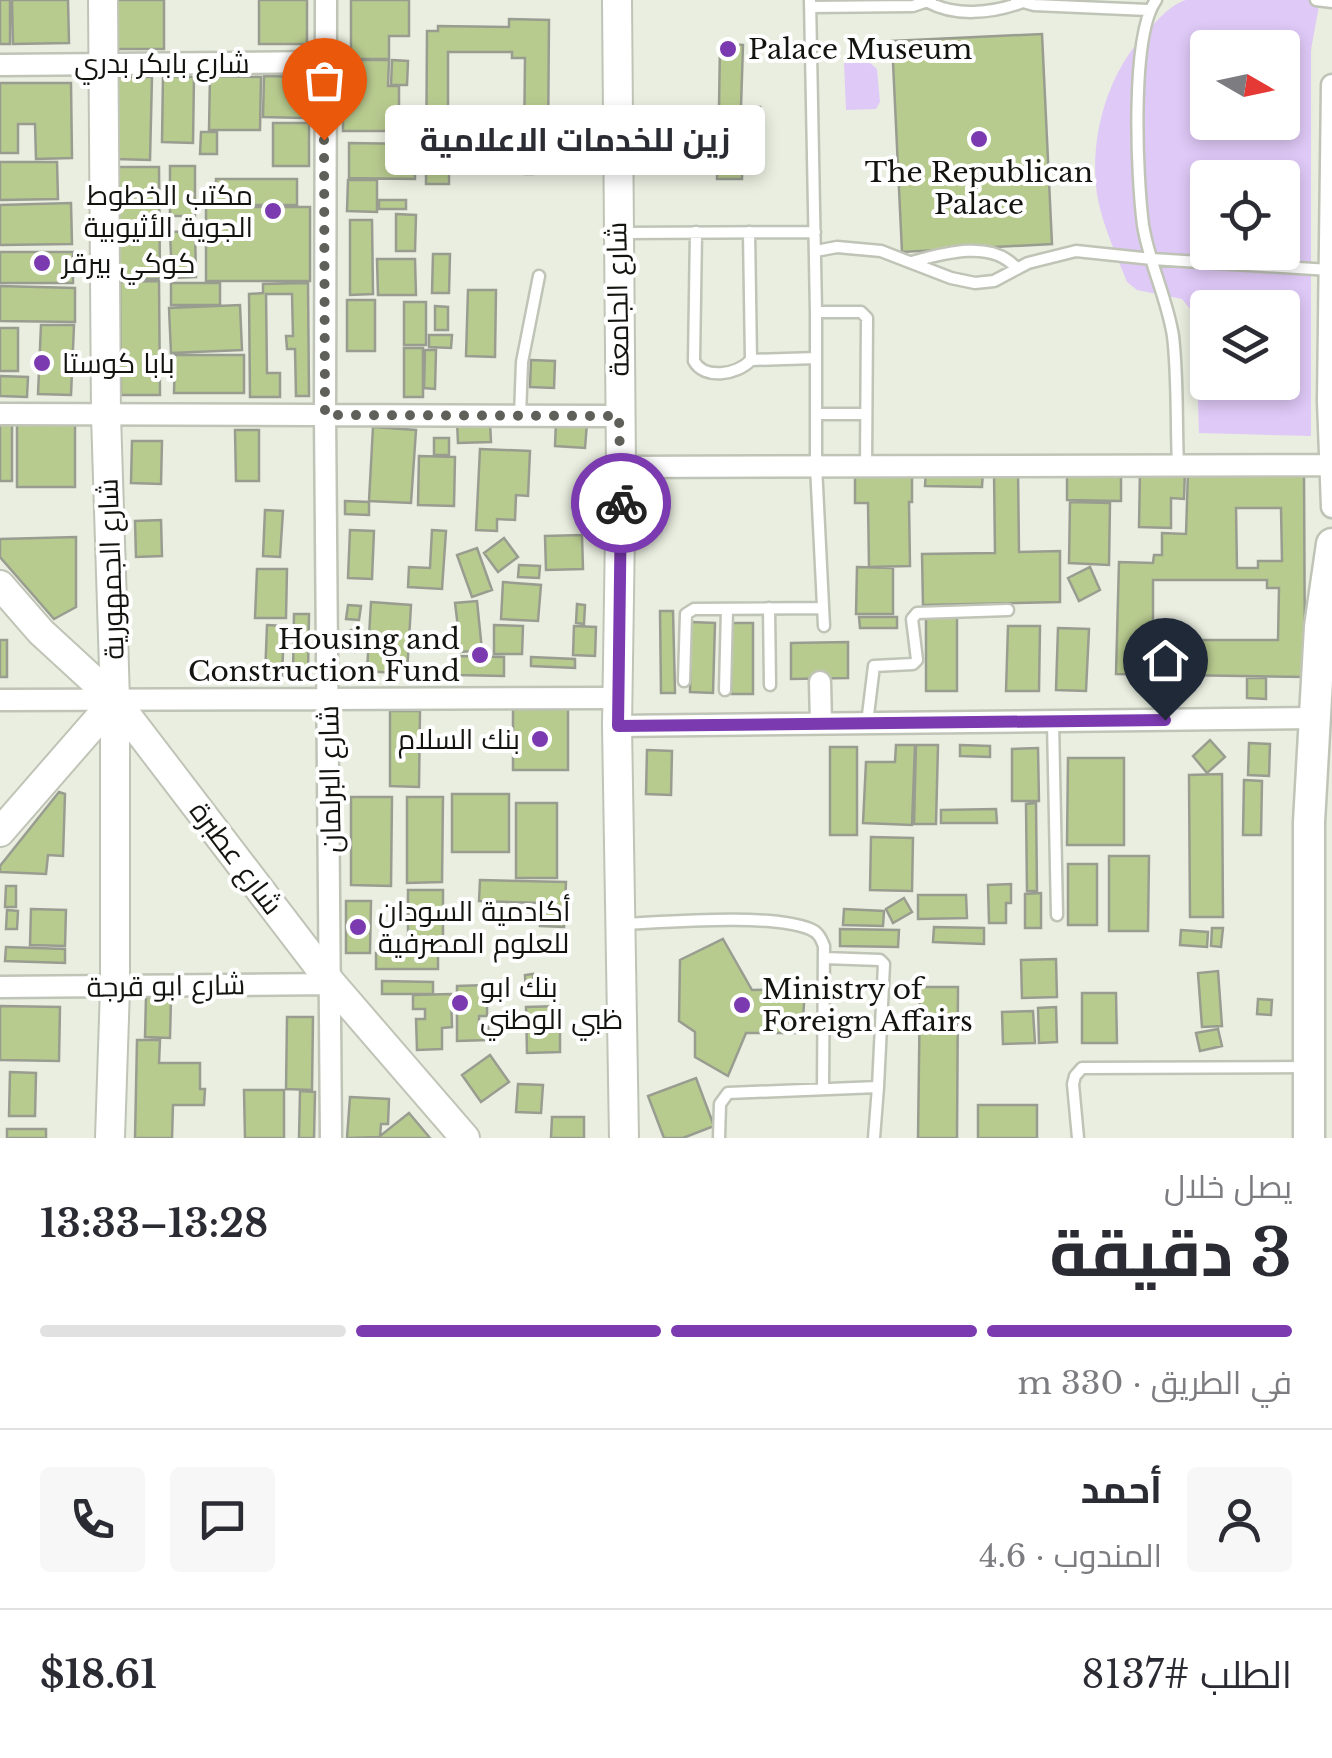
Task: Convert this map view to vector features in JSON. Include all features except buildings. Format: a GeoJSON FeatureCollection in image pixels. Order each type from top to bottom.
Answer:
{"type":"FeatureCollection","features":[{"type":"Feature","properties":{"kind":"main road","name":"شارع الجمهورية"},"geometry":{"type":"LineString","coordinates":[[103,0],[106,415],[115,700],[115,988],[110,1138]]}},
{"type":"Feature","properties":{"kind":"main road","name":"شارع الجامعة"},"geometry":{"type":"LineString","coordinates":[[617,0],[621,467],[617,712],[624,1138]]}},
{"type":"Feature","properties":{"kind":"main road"},"geometry":{"type":"LineString","coordinates":[[1309,1138],[1308,1068],[1320,1020],[1309,822],[1332,544]]}},
{"type":"Feature","properties":{"kind":"main road","name":"شارع عطبرة"},"geometry":{"type":"LineString","coordinates":[[0,584],[40,632],[115,700],[332,984],[465,1138]]}},
{"type":"Feature","properties":{"kind":"main road"},"geometry":{"type":"LineString","coordinates":[[0,832],[115,700]]}},
{"type":"Feature","properties":{"kind":"street","name":"شارع البرلمان"},"geometry":{"type":"LineString","coordinates":[[326,0],[331,1138]]}},
{"type":"Feature","properties":{"kind":"street","name":"شارع بابكر بدري"},"geometry":{"type":"LineString","coordinates":[[0,65],[324,62]]}},
{"type":"Feature","properties":{"kind":"street"},"geometry":{"type":"LineString","coordinates":[[1332,85],[1332,508]]}},
{"type":"Feature","properties":{"kind":"street"},"geometry":{"type":"LineString","coordinates":[[0,414],[619,416]]}},
{"type":"Feature","properties":{"kind":"street"},"geometry":{"type":"LineString","coordinates":[[621,467],[1329,465]]}},
{"type":"Feature","properties":{"kind":"street"},"geometry":{"type":"LineString","coordinates":[[820,682],[821,724]]}},
{"type":"Feature","properties":{"kind":"street"},"geometry":{"type":"LineString","coordinates":[[0,700],[329,701],[821,724],[1315,718]]}},
{"type":"Feature","properties":{"kind":"street","name":"شارع ابو قرجة"},"geometry":{"type":"LineString","coordinates":[[0,987],[332,984]]}},
{"type":"Feature","properties":{"kind":"lane"},"geometry":{"type":"LineString","coordinates":[[1316,0],[1332,2]]}},
{"type":"Feature","properties":{"kind":"lane"},"geometry":{"type":"LineString","coordinates":[[824,626],[816,466],[810,3],[912,6],[930,1],[952,11],[993,11],[1018,2],[1152,5],[1138,54],[1141,196],[1152,260],[1172,336],[1178,465]]}},
{"type":"Feature","properties":{"kind":"lane"},"geometry":{"type":"LineString","coordinates":[[696,232],[694,360],[703,372],[731,372],[742,369],[750,360],[749,232]]}},
{"type":"Feature","properties":{"kind":"lane"},"geometry":{"type":"LineString","coordinates":[[617,233],[815,232]]}},
{"type":"Feature","properties":{"kind":"lane"},"geometry":{"type":"LineString","coordinates":[[816,251],[866,248],[951,278],[974,282],[994,281],[1018,269],[1076,251],[1152,260],[1330,270]]}},
{"type":"Feature","properties":{"kind":"lane"},"geometry":{"type":"LineString","coordinates":[[912,262],[956,252],[991,253],[1010,260],[1018,269]]}},
{"type":"Feature","properties":{"kind":"lane"},"geometry":{"type":"LineString","coordinates":[[520,416],[519,384],[539,276]]}},
{"type":"Feature","properties":{"kind":"lane"},"geometry":{"type":"LineString","coordinates":[[816,312],[861,312],[867,318],[866,466]]}},
{"type":"Feature","properties":{"kind":"lane"},"geometry":{"type":"LineString","coordinates":[[750,360],[816,358]]}},
{"type":"Feature","properties":{"kind":"lane"},"geometry":{"type":"LineString","coordinates":[[816,414],[866,414]]}},
{"type":"Feature","properties":{"kind":"lane"},"geometry":{"type":"LineString","coordinates":[[769,608],[770,685]]}},
{"type":"Feature","properties":{"kind":"lane"},"geometry":{"type":"LineString","coordinates":[[684,680],[686,614],[694,609],[822,608]]}},
{"type":"Feature","properties":{"kind":"lane"},"geometry":{"type":"LineString","coordinates":[[725,690],[727,609]]}},
{"type":"Feature","properties":{"kind":"lane"},"geometry":{"type":"LineString","coordinates":[[867,723],[874,666],[913,664],[917,660],[912,618],[917,612],[1008,610]]}},
{"type":"Feature","properties":{"kind":"lane"},"geometry":{"type":"LineString","coordinates":[[1053,722],[1056,916]]}},
{"type":"Feature","properties":{"kind":"lane"},"geometry":{"type":"LineString","coordinates":[[620,924],[782,923],[812,929],[820,935],[824,946],[823,1089]]}},
{"type":"Feature","properties":{"kind":"lane"},"geometry":{"type":"LineString","coordinates":[[824,958],[880,960],[884,964],[874,1138]]}},
{"type":"Feature","properties":{"kind":"lane"},"geometry":{"type":"LineString","coordinates":[[1078,1138],[1073,1084],[1074,1076],[1082,1068],[1308,1068]]}},
{"type":"Feature","properties":{"kind":"lane"},"geometry":{"type":"LineString","coordinates":[[719,1138],[720,1104],[725,1094],[878,1087]]}},
{"type":"Feature","properties":{"kind":"shaded area"},"geometry":{"type":"Polygon","coordinates":[[[1186,0],[1320,0],[1311,50],[1311,436],[1199,433],[1198,400],[1300,400],[1300,290],[1190,290],[1190,309],[1182,299],[1137,290],[1127,282],[1110,239],[1095,173],[1104,108],[1120,68],[1163,14],[1186,0]]]}},
{"type":"Feature","properties":{"kind":"shaded area"},"geometry":{"type":"Polygon","coordinates":[[[844,63],[870,63],[877,69],[880,102],[876,109],[846,110],[844,63]]]}},
{"type":"Feature","properties":{"kind":"way so far"},"geometry":{"type":"LineString","coordinates":[[324,140],[325,415],[619,416],[621,503]]}},
{"type":"Feature","properties":{"kind":"place","name":"Palace Museum"},"geometry":{"type":"Point","coordinates":[728,49]}},
{"type":"Feature","properties":{"kind":"place","name":"The Republican Palace"},"geometry":{"type":"Point","coordinates":[979,139]}},
{"type":"Feature","properties":{"kind":"place","name":"زين للخدمات الاعلامية"},"geometry":{"type":"Point","coordinates":[324,140]}},
{"type":"Feature","properties":{"kind":"place","name":"مكتب الخطوط الجوية الأثيوبية"},"geometry":{"type":"Point","coordinates":[273,211]}},
{"type":"Feature","properties":{"kind":"place","name":"كوكي بيرقر"},"geometry":{"type":"Point","coordinates":[42,263]}},
{"type":"Feature","properties":{"kind":"place","name":"بابا كوستا"},"geometry":{"type":"Point","coordinates":[42,363]}},
{"type":"Feature","properties":{"kind":"place","name":"Housing and Construction Fund"},"geometry":{"type":"Point","coordinates":[480,655]}},
{"type":"Feature","properties":{"kind":"place","name":"بنك السلام"},"geometry":{"type":"Point","coordinates":[540,739]}},
{"type":"Feature","properties":{"kind":"place","name":"أكادمية السودان للعلوم المصرفية"},"geometry":{"type":"Point","coordinates":[358,927]}},
{"type":"Feature","properties":{"kind":"place","name":"بنك ابو ظبي الوطني"},"geometry":{"type":"Point","coordinates":[460,1003]}},
{"type":"Feature","properties":{"kind":"place","name":"Ministry of Foreign Affairs"},"geometry":{"type":"Point","coordinates":[742,1005]}},
{"type":"Feature","properties":{"kind":"route"},"geometry":{"type":"LineString","coordinates":[[621,503],[618,726],[1165,720]]}}]}
